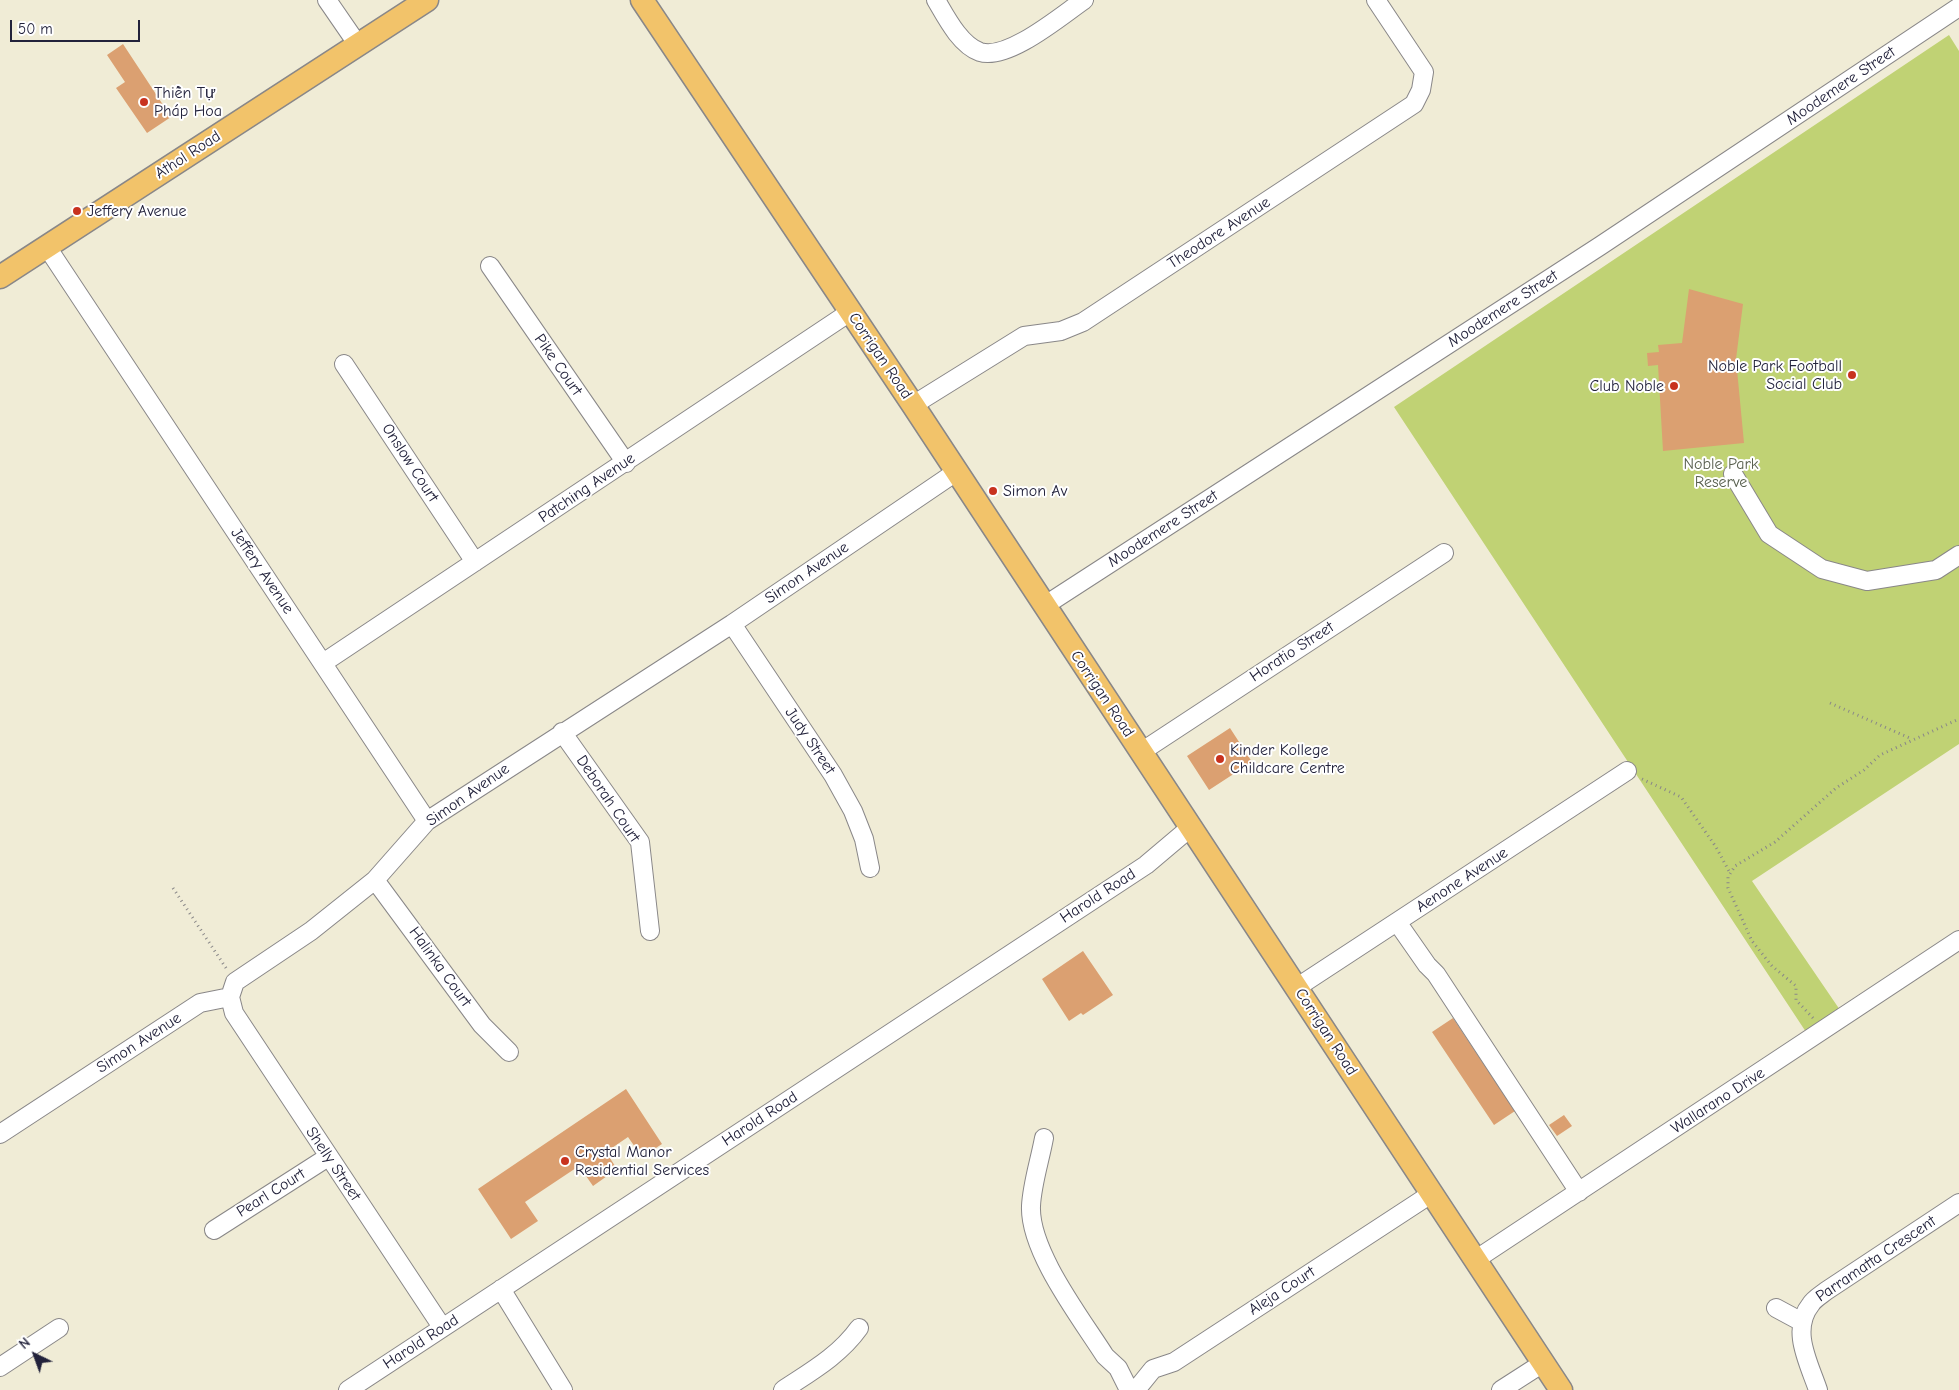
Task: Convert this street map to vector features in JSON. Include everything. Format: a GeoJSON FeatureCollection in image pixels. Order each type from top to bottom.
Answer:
{"type":"FeatureCollection","features":[{"type":"Feature","properties":{"kind":"main road","name":"Athol Road"},"geometry":{"type":"LineString","coordinates":[[1,274],[47,247],[427,0]]}},
{"type":"Feature","properties":{"kind":"main road","name":"Corrigan Road"},"geometry":{"type":"LineString","coordinates":[[642,0],[913,405],[1561,1390]]}},
{"type":"Feature","properties":{"kind":"street"},"geometry":{"type":"LineString","coordinates":[[327,0],[358,45]]}},
{"type":"Feature","properties":{"kind":"street"},"geometry":{"type":"LineString","coordinates":[[936,0],[966,42],[980,52],[1000,51],[1022,42],[1084,0]]}},
{"type":"Feature","properties":{"kind":"street","name":"Theodore Avenue"},"geometry":{"type":"LineString","coordinates":[[913,405],[1024,336],[1061,331],[1084,322],[1414,104],[1421,90],[1424,72],[1376,0]]}},
{"type":"Feature","properties":{"kind":"street","name":"Moodemere Street"},"geometry":{"type":"LineString","coordinates":[[1044,606],[1600,246],[1959,7]]}},
{"type":"Feature","properties":{"kind":"street","name":"Jeffery Avenue"},"geometry":{"type":"LineString","coordinates":[[47,247],[427,821]]}},
{"type":"Feature","properties":{"kind":"street","name":"Pike Court"},"geometry":{"type":"LineString","coordinates":[[490,266],[626,463]]}},
{"type":"Feature","properties":{"kind":"street","name":"Patching Avenue"},"geometry":{"type":"LineString","coordinates":[[323,663],[626,463],[850,312]]}},
{"type":"Feature","properties":{"kind":"street","name":"Onslow Court"},"geometry":{"type":"LineString","coordinates":[[344,364],[475,562]]}},
{"type":"Feature","properties":{"kind":"street","name":"Simon Avenue"},"geometry":{"type":"LineString","coordinates":[[0,1134],[200,1004],[232,990],[375,880],[427,821],[562,732],[732,624],[956,472]]}},
{"type":"Feature","properties":{"kind":"street"},"geometry":{"type":"LineString","coordinates":[[1733,474],[1769,534],[1822,569],[1867,581],[1936,570],[1959,555]]}},
{"type":"Feature","properties":{"kind":"street","name":"Horatio Street"},"geometry":{"type":"LineString","coordinates":[[1141,752],[1444,553]]}},
{"type":"Feature","properties":{"kind":"street","name":"Judy Street"},"geometry":{"type":"LineString","coordinates":[[732,624],[833,775],[853,811],[864,839],[870,868]]}},
{"type":"Feature","properties":{"kind":"street","name":"Deborah Court"},"geometry":{"type":"LineString","coordinates":[[562,732],[640,842],[650,930]]}},
{"type":"Feature","properties":{"kind":"street","name":"Aenone Avenue"},"geometry":{"type":"LineString","coordinates":[[1296,988],[1627,771]]}},
{"type":"Feature","properties":{"kind":"street","name":"Harold Road"},"geometry":{"type":"LineString","coordinates":[[348,1390],[1194,833]]}},
{"type":"Feature","properties":{"kind":"street","name":"Halinka Court"},"geometry":{"type":"LineString","coordinates":[[375,880],[482,1025],[509,1052]]}},
{"type":"Feature","properties":{"kind":"street"},"geometry":{"type":"LineString","coordinates":[[1397,922],[1427,965],[1436,974],[1579,1192]]}},
{"type":"Feature","properties":{"kind":"street","name":"Wallarano Drive"},"geometry":{"type":"LineString","coordinates":[[1475,1260],[1959,940]]}},
{"type":"Feature","properties":{"kind":"street","name":"Shelly Street"},"geometry":{"type":"LineString","coordinates":[[232,990],[234,1013],[442,1328]]}},
{"type":"Feature","properties":{"kind":"street"},"geometry":{"type":"LineString","coordinates":[[1044,1138],[1031,1207],[1042,1252],[1105,1356],[1118,1368],[1128,1390]]}},
{"type":"Feature","properties":{"kind":"street","name":"Pearl Court"},"geometry":{"type":"LineString","coordinates":[[214,1230],[328,1158]]}},
{"type":"Feature","properties":{"kind":"street","name":"Aleja Court"},"geometry":{"type":"LineString","coordinates":[[1136,1390],[1153,1370],[1174,1362],[1431,1194]]}},
{"type":"Feature","properties":{"kind":"street","name":"Parramatta Crescent"},"geometry":{"type":"LineString","coordinates":[[1802,1322],[1811,1304],[1826,1291],[1959,1203]]}},
{"type":"Feature","properties":{"kind":"street"},"geometry":{"type":"LineString","coordinates":[[501,1290],[557,1376],[563,1390]]}},
{"type":"Feature","properties":{"kind":"street"},"geometry":{"type":"LineString","coordinates":[[1776,1308],[1802,1322],[1801,1340],[1818,1390]]}},
{"type":"Feature","properties":{"kind":"street"},"geometry":{"type":"LineString","coordinates":[[0,1367],[59,1328]]}},
{"type":"Feature","properties":{"kind":"street"},"geometry":{"type":"LineString","coordinates":[[783,1390],[830,1359],[843,1348],[858,1328]]}},
{"type":"Feature","properties":{"kind":"street"},"geometry":{"type":"LineString","coordinates":[[1501,1390],[1543,1363]]}},
{"type":"Feature","properties":{"kind":"path"},"geometry":{"type":"LineString","coordinates":[[1830,703],[1913,740]]}},
{"type":"Feature","properties":{"kind":"path"},"geometry":{"type":"LineString","coordinates":[[1827,1029],[1801,1008],[1796,1000],[1796,986],[1772,966],[1752,942],[1728,888],[1730,873],[1735,866],[1775,842],[1836,788],[1864,770],[1880,755],[1959,718]]}},
{"type":"Feature","properties":{"kind":"path"},"geometry":{"type":"LineString","coordinates":[[1627,771],[1681,797],[1716,847],[1730,873]]}},
{"type":"Feature","properties":{"kind":"path"},"geometry":{"type":"LineString","coordinates":[[173,888],[232,990]]}},
{"type":"Feature","properties":{"kind":"green space","name":"Noble Park Reserve"},"geometry":{"type":"Polygon","coordinates":[[[1949,35],[1959,51],[1959,744],[1752,881],[1840,1010],[1806,1032],[1394,407],[1949,35]]]}},
{"type":"Feature","properties":{"kind":"building","name":"Thiền Tự Pháp Hoa"},"geometry":{"type":"Polygon","coordinates":[[[123,44],[171,117],[147,133],[116,88],[125,82],[107,55],[123,44]]]}},
{"type":"Feature","properties":{"kind":"building"},"geometry":{"type":"Polygon","coordinates":[[[1689,289],[1743,304],[1736,359],[1744,443],[1663,451],[1658,365],[1648,366],[1647,353],[1659,352],[1658,345],[1682,343],[1689,289]]]}},
{"type":"Feature","properties":{"kind":"building","name":"Kinder Kollege Childcare Centre"},"geometry":{"type":"Polygon","coordinates":[[[1230,728],[1252,762],[1209,790],[1187,756],[1230,728]]]}},
{"type":"Feature","properties":{"kind":"building"},"geometry":{"type":"Polygon","coordinates":[[[1083,951],[1113,995],[1083,1015],[1081,1013],[1069,1021],[1042,979],[1083,951]]]}},
{"type":"Feature","properties":{"kind":"building"},"geometry":{"type":"Polygon","coordinates":[[[1453,1018],[1515,1111],[1494,1125],[1432,1032],[1453,1018]]]}},
{"type":"Feature","properties":{"kind":"building","name":"Crystal Manor Residential Services"},"geometry":{"type":"Polygon","coordinates":[[[626,1089],[662,1144],[642,1157],[628,1137],[606,1152],[617,1169],[593,1186],[579,1166],[525,1202],[538,1221],[511,1239],[478,1189],[626,1089]]]}},
{"type":"Feature","properties":{"kind":"building"},"geometry":{"type":"Polygon","coordinates":[[[1564,1115],[1572,1126],[1557,1136],[1549,1125],[1564,1115]]]}},
{"type":"Feature","properties":{"kind":"place","name":"Thiền Tự Pháp Hoa"},"geometry":{"type":"Point","coordinates":[144,102]}},
{"type":"Feature","properties":{"kind":"place","name":"Jeffery Avenue"},"geometry":{"type":"Point","coordinates":[77,211]}},
{"type":"Feature","properties":{"kind":"place","name":"Noble Park Football Social Club"},"geometry":{"type":"Point","coordinates":[1852,375]}},
{"type":"Feature","properties":{"kind":"place","name":"Club Noble"},"geometry":{"type":"Point","coordinates":[1674,386]}},
{"type":"Feature","properties":{"kind":"place","name":"Simon Av"},"geometry":{"type":"Point","coordinates":[993,491]}},
{"type":"Feature","properties":{"kind":"place","name":"Kinder Kollege Childcare Centre"},"geometry":{"type":"Point","coordinates":[1220,759]}},
{"type":"Feature","properties":{"kind":"place","name":"Crystal Manor Residential Services"},"geometry":{"type":"Point","coordinates":[565,1161]}}]}
